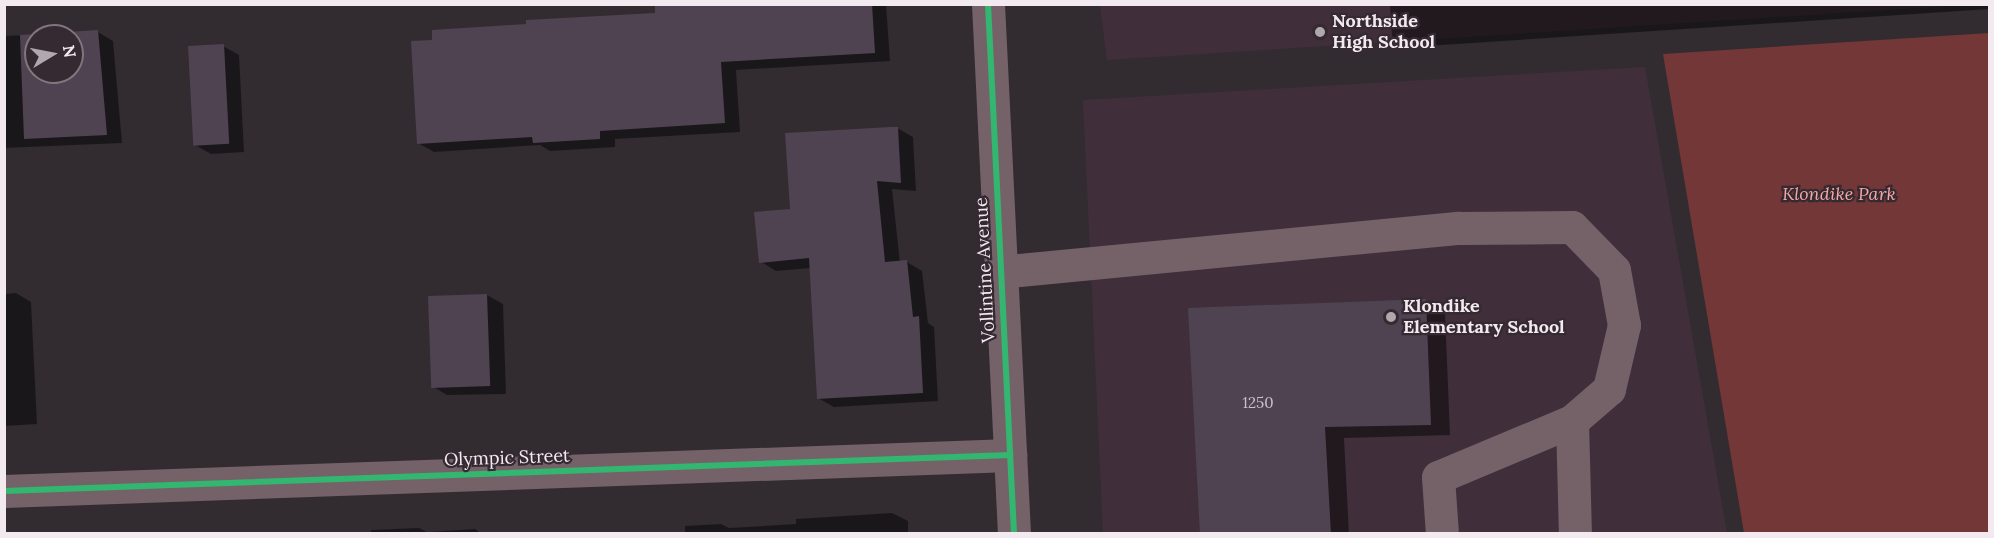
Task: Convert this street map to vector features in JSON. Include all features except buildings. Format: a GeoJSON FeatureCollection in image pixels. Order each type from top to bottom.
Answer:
{"type":"FeatureCollection","features":[{"type":"Feature","properties":{"kind":"street","name":"Vollintine Avenue"},"geometry":{"type":"LineString","coordinates":[[988,4],[999,272],[1014,534]]}},
{"type":"Feature","properties":{"kind":"street"},"geometry":{"type":"LineString","coordinates":[[999,272],[1459,228],[1572,227],[1614,270],[1624,325],[1609,389],[1572,422],[1438,477],[1442,534]]}},
{"type":"Feature","properties":{"kind":"street"},"geometry":{"type":"LineString","coordinates":[[1572,422],[1575,534]]}},
{"type":"Feature","properties":{"kind":"street","name":"Olympic Street"},"geometry":{"type":"LineString","coordinates":[[4,491],[1010,455]]}},
{"type":"Feature","properties":{"kind":"shaded area","name":"Northside High School"},"geometry":{"type":"Polygon","coordinates":[[[1100,4],[1965,5],[1107,60],[1100,4]]]}},
{"type":"Feature","properties":{"kind":"shaded area","name":"Klondike Elementary School"},"geometry":{"type":"Polygon","coordinates":[[[1645,67],[1727,533],[1103,533],[1083,100],[1645,67]]]}},
{"type":"Feature","properties":{"kind":"green space","name":"Klondike Park"},"geometry":{"type":"Polygon","coordinates":[[[1989,33],[1989,533],[1744,533],[1663,54],[1989,33]]]}},
{"type":"Feature","properties":{"kind":"cycle path"},"geometry":{"type":"LineString","coordinates":[[988,4],[1014,534]]}},
{"type":"Feature","properties":{"kind":"cycle path"},"geometry":{"type":"LineString","coordinates":[[4,491],[1010,455]]}},
{"type":"Feature","properties":{"kind":"place","name":"Northside High School"},"geometry":{"type":"Point","coordinates":[1320,32]}},
{"type":"Feature","properties":{"kind":"place","name":"Klondike Elementary School"},"geometry":{"type":"Point","coordinates":[1391,317]}}]}
